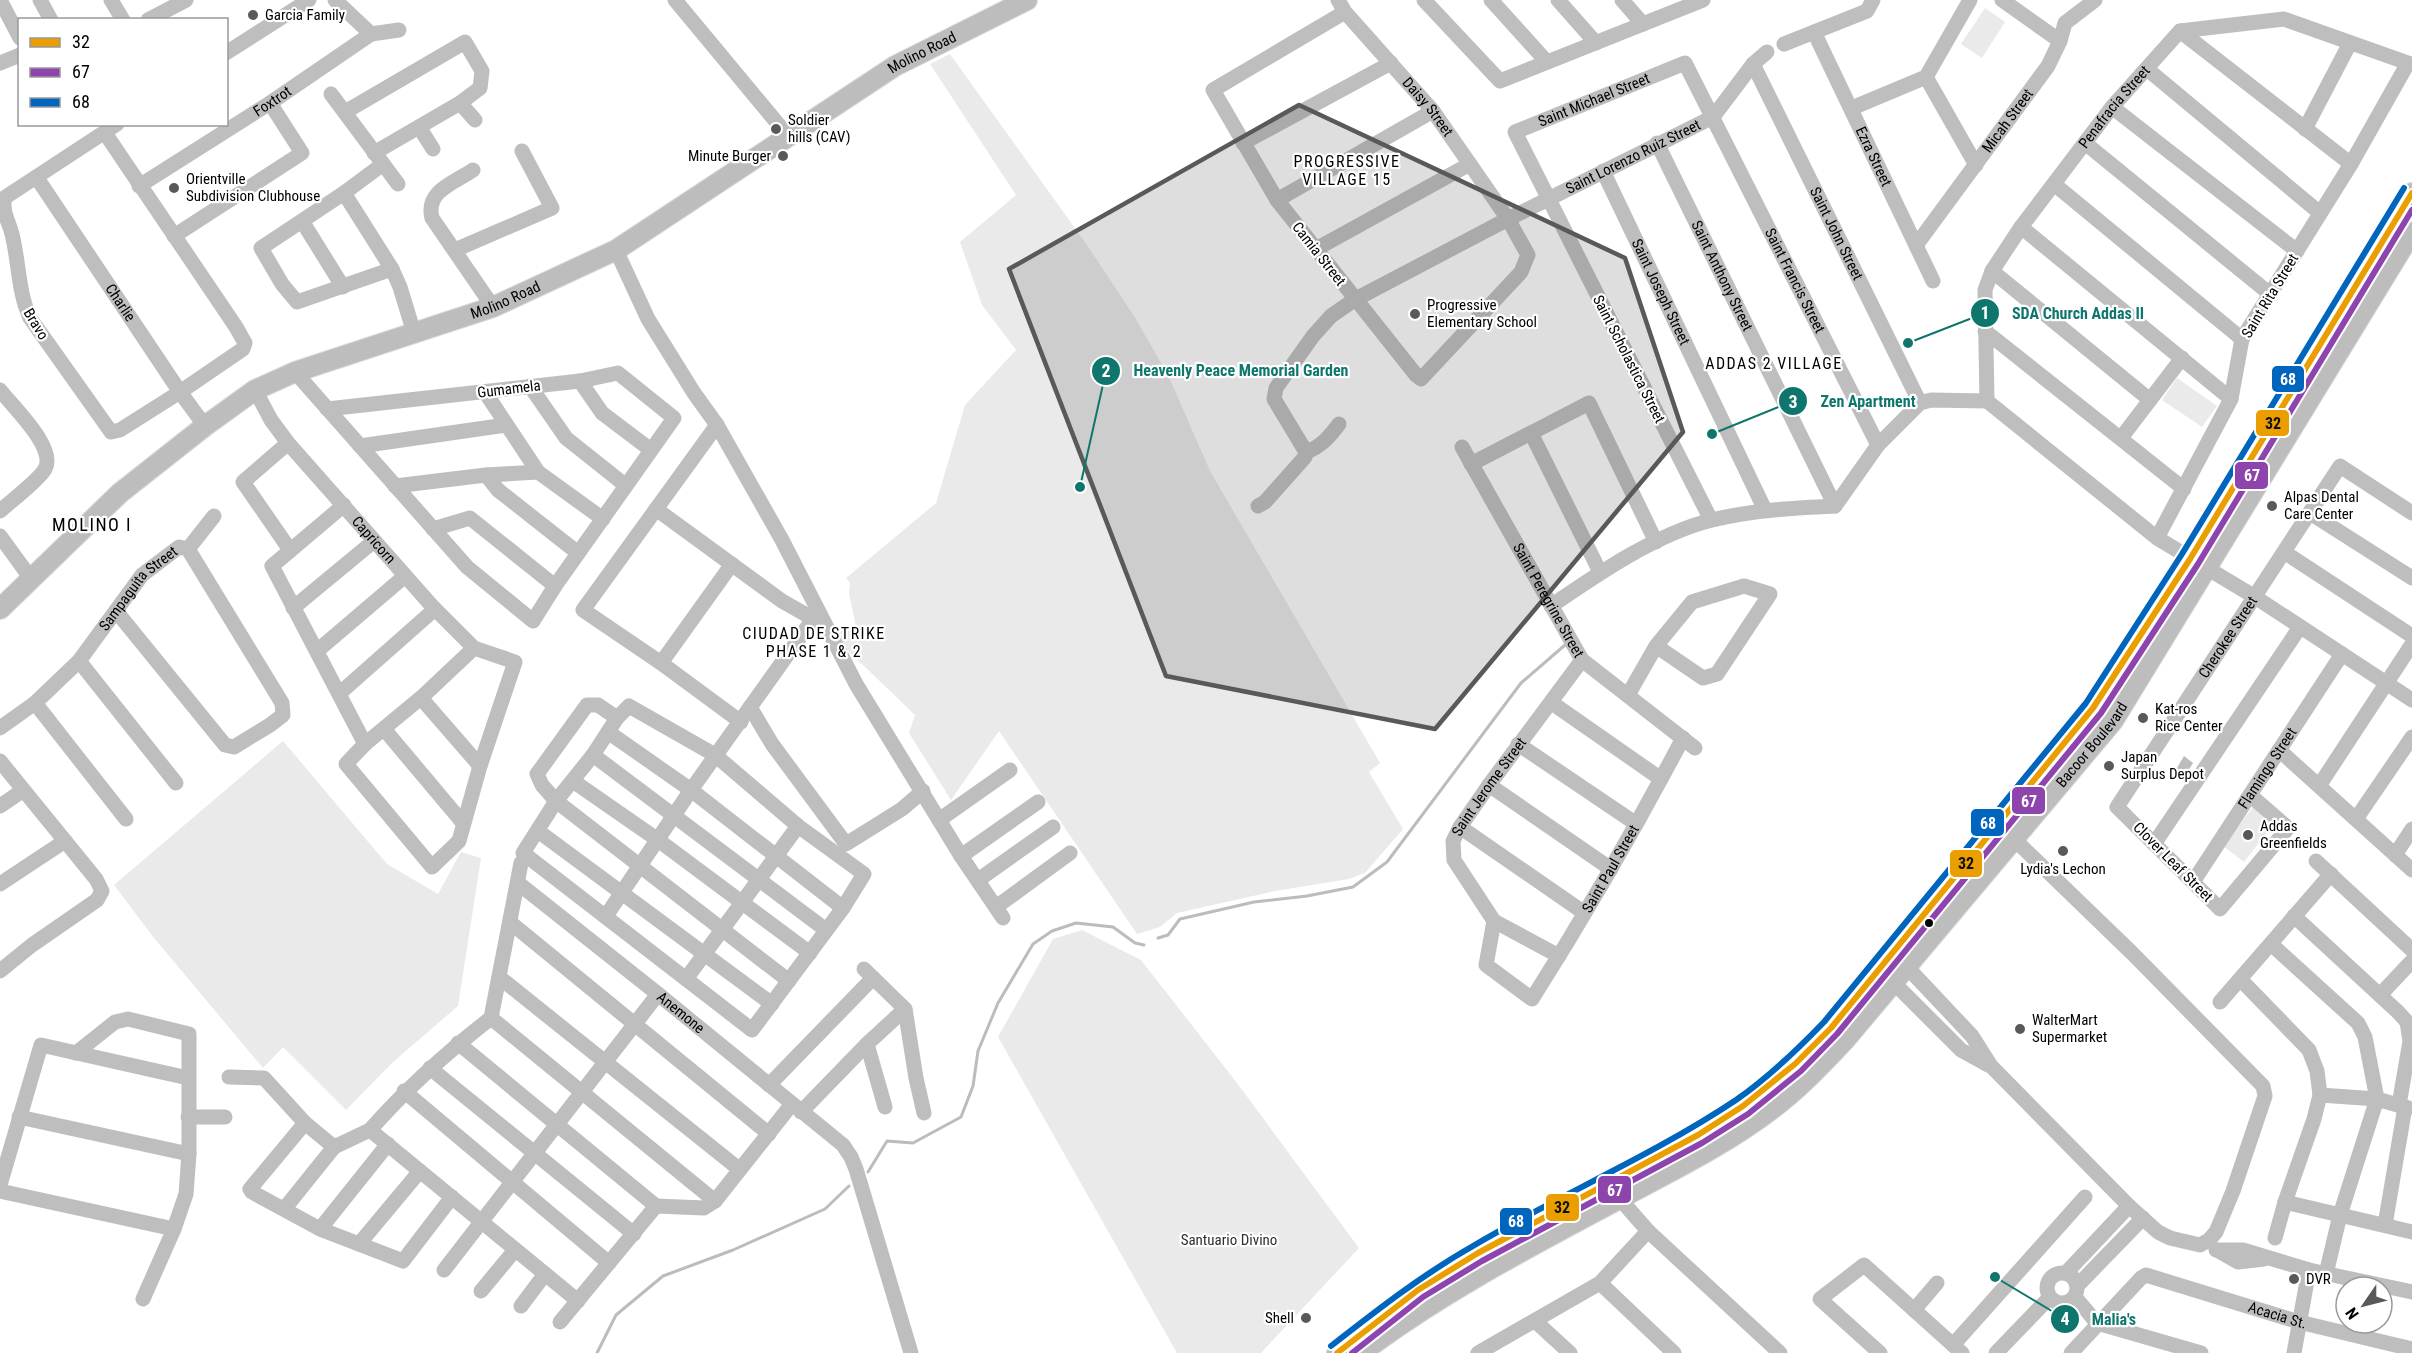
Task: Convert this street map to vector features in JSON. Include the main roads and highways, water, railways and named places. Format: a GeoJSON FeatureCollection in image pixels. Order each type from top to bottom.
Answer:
{"type":"FeatureCollection","features":[{"type":"Feature","properties":{"kind":"main road","name":"Molino Road"},"geometry":{"type":"LineString","coordinates":[[0,609],[120,493],[255,390],[295,372],[493,307],[616,250],[895,66],[1027,0]]}},
{"type":"Feature","properties":{"kind":"main road","name":"Bacoor Boulevard"},"geometry":{"type":"LineString","coordinates":[[1336,1353],[1418,1290],[1478,1253],[1613,1191],[1706,1152],[1772,1110],[1808,1079],[1838,1048],[2113,721],[2197,564],[2412,193]]}},
{"type":"Feature","properties":{"kind":"main road","name":"Bacoor Boulevard"},"geometry":{"type":"LineString","coordinates":[[1361,1353],[1438,1301],[1743,1106],[1795,1064],[1831,1028],[2094,708],[2197,564],[2412,232]]}},
{"type":"Feature","properties":{"kind":"waterway"},"geometry":{"type":"LineString","coordinates":[[1158,938],[1168,935],[1180,919],[1254,902],[1307,896],[1353,887],[1387,862],[1521,683],[1565,645]]}},
{"type":"Feature","properties":{"kind":"waterway"},"geometry":{"type":"LineString","coordinates":[[868,1172],[887,1141],[913,1143],[961,1117],[973,1086],[978,1051],[998,1003],[1033,944],[1052,931],[1076,923],[1113,927],[1135,943],[1144,945]]}},
{"type":"Feature","properties":{"kind":"waterway"},"geometry":{"type":"LineString","coordinates":[[597,1353],[616,1315],[663,1276],[733,1250],[825,1209],[849,1186]]}},
{"type":"Feature","properties":{"kind":"place","name":"Garcia Family"},"geometry":{"type":"Point","coordinates":[253,15]}},
{"type":"Feature","properties":{"kind":"place","name":"Soldier hills (CAV)"},"geometry":{"type":"Point","coordinates":[776,129]}},
{"type":"Feature","properties":{"kind":"place","name":"Minute Burger"},"geometry":{"type":"Point","coordinates":[783,156]}},
{"type":"Feature","properties":{"kind":"place","name":"Orientville Subdivision Clubhouse"},"geometry":{"type":"Point","coordinates":[174,188]}},
{"type":"Feature","properties":{"kind":"place","name":"Progressive Elementary School"},"geometry":{"type":"Point","coordinates":[1415,314]}},
{"type":"Feature","properties":{"kind":"place","name":"SDA Church Addas II"},"geometry":{"type":"Point","coordinates":[1908,343]}},
{"type":"Feature","properties":{"kind":"place","name":"Zen Apartment"},"geometry":{"type":"Point","coordinates":[1712,434]}},
{"type":"Feature","properties":{"kind":"place","name":"Heavenly Peace Memorial Garden"},"geometry":{"type":"Point","coordinates":[1080,487]}},
{"type":"Feature","properties":{"kind":"place","name":"Alpas Dental Care Center"},"geometry":{"type":"Point","coordinates":[2272,506]}},
{"type":"Feature","properties":{"kind":"place","name":"Kat-ros Rice Center"},"geometry":{"type":"Point","coordinates":[2143,718]}},
{"type":"Feature","properties":{"kind":"place","name":"Japan Surplus Depot"},"geometry":{"type":"Point","coordinates":[2109,766]}},
{"type":"Feature","properties":{"kind":"place","name":"Addas Greenfields"},"geometry":{"type":"Point","coordinates":[2248,835]}},
{"type":"Feature","properties":{"kind":"place","name":"Lydia's Lechon"},"geometry":{"type":"Point","coordinates":[2063,851]}},
{"type":"Feature","properties":{"kind":"place","name":"WalterMart Supermarket"},"geometry":{"type":"Point","coordinates":[2020,1029]}},
{"type":"Feature","properties":{"kind":"place","name":"Malia's"},"geometry":{"type":"Point","coordinates":[1995,1277]}},
{"type":"Feature","properties":{"kind":"place","name":"DVR"},"geometry":{"type":"Point","coordinates":[2294,1279]}},
{"type":"Feature","properties":{"kind":"place","name":"Shell"},"geometry":{"type":"Point","coordinates":[1306,1318]}},
{"type":"Feature","properties":{"kind":"district","name":"PROGRESSIVE VILLAGE 15"},"geometry":{"type":"Point","coordinates":[1347,170]}},
{"type":"Feature","properties":{"kind":"district","name":"ADDAS 2 VILLAGE"},"geometry":{"type":"Point","coordinates":[1774,363]}},
{"type":"Feature","properties":{"kind":"district","name":"MOLINO I"},"geometry":{"type":"Point","coordinates":[92,525]}},
{"type":"Feature","properties":{"kind":"district","name":"CIUDAD DE STRIKE PHASE 1 & 2"},"geometry":{"type":"Point","coordinates":[814,642]}},
{"type":"Feature","properties":{"kind":"park label","name":"Santuario Divino"},"geometry":{"type":"Point","coordinates":[1229,1240]}}]}
